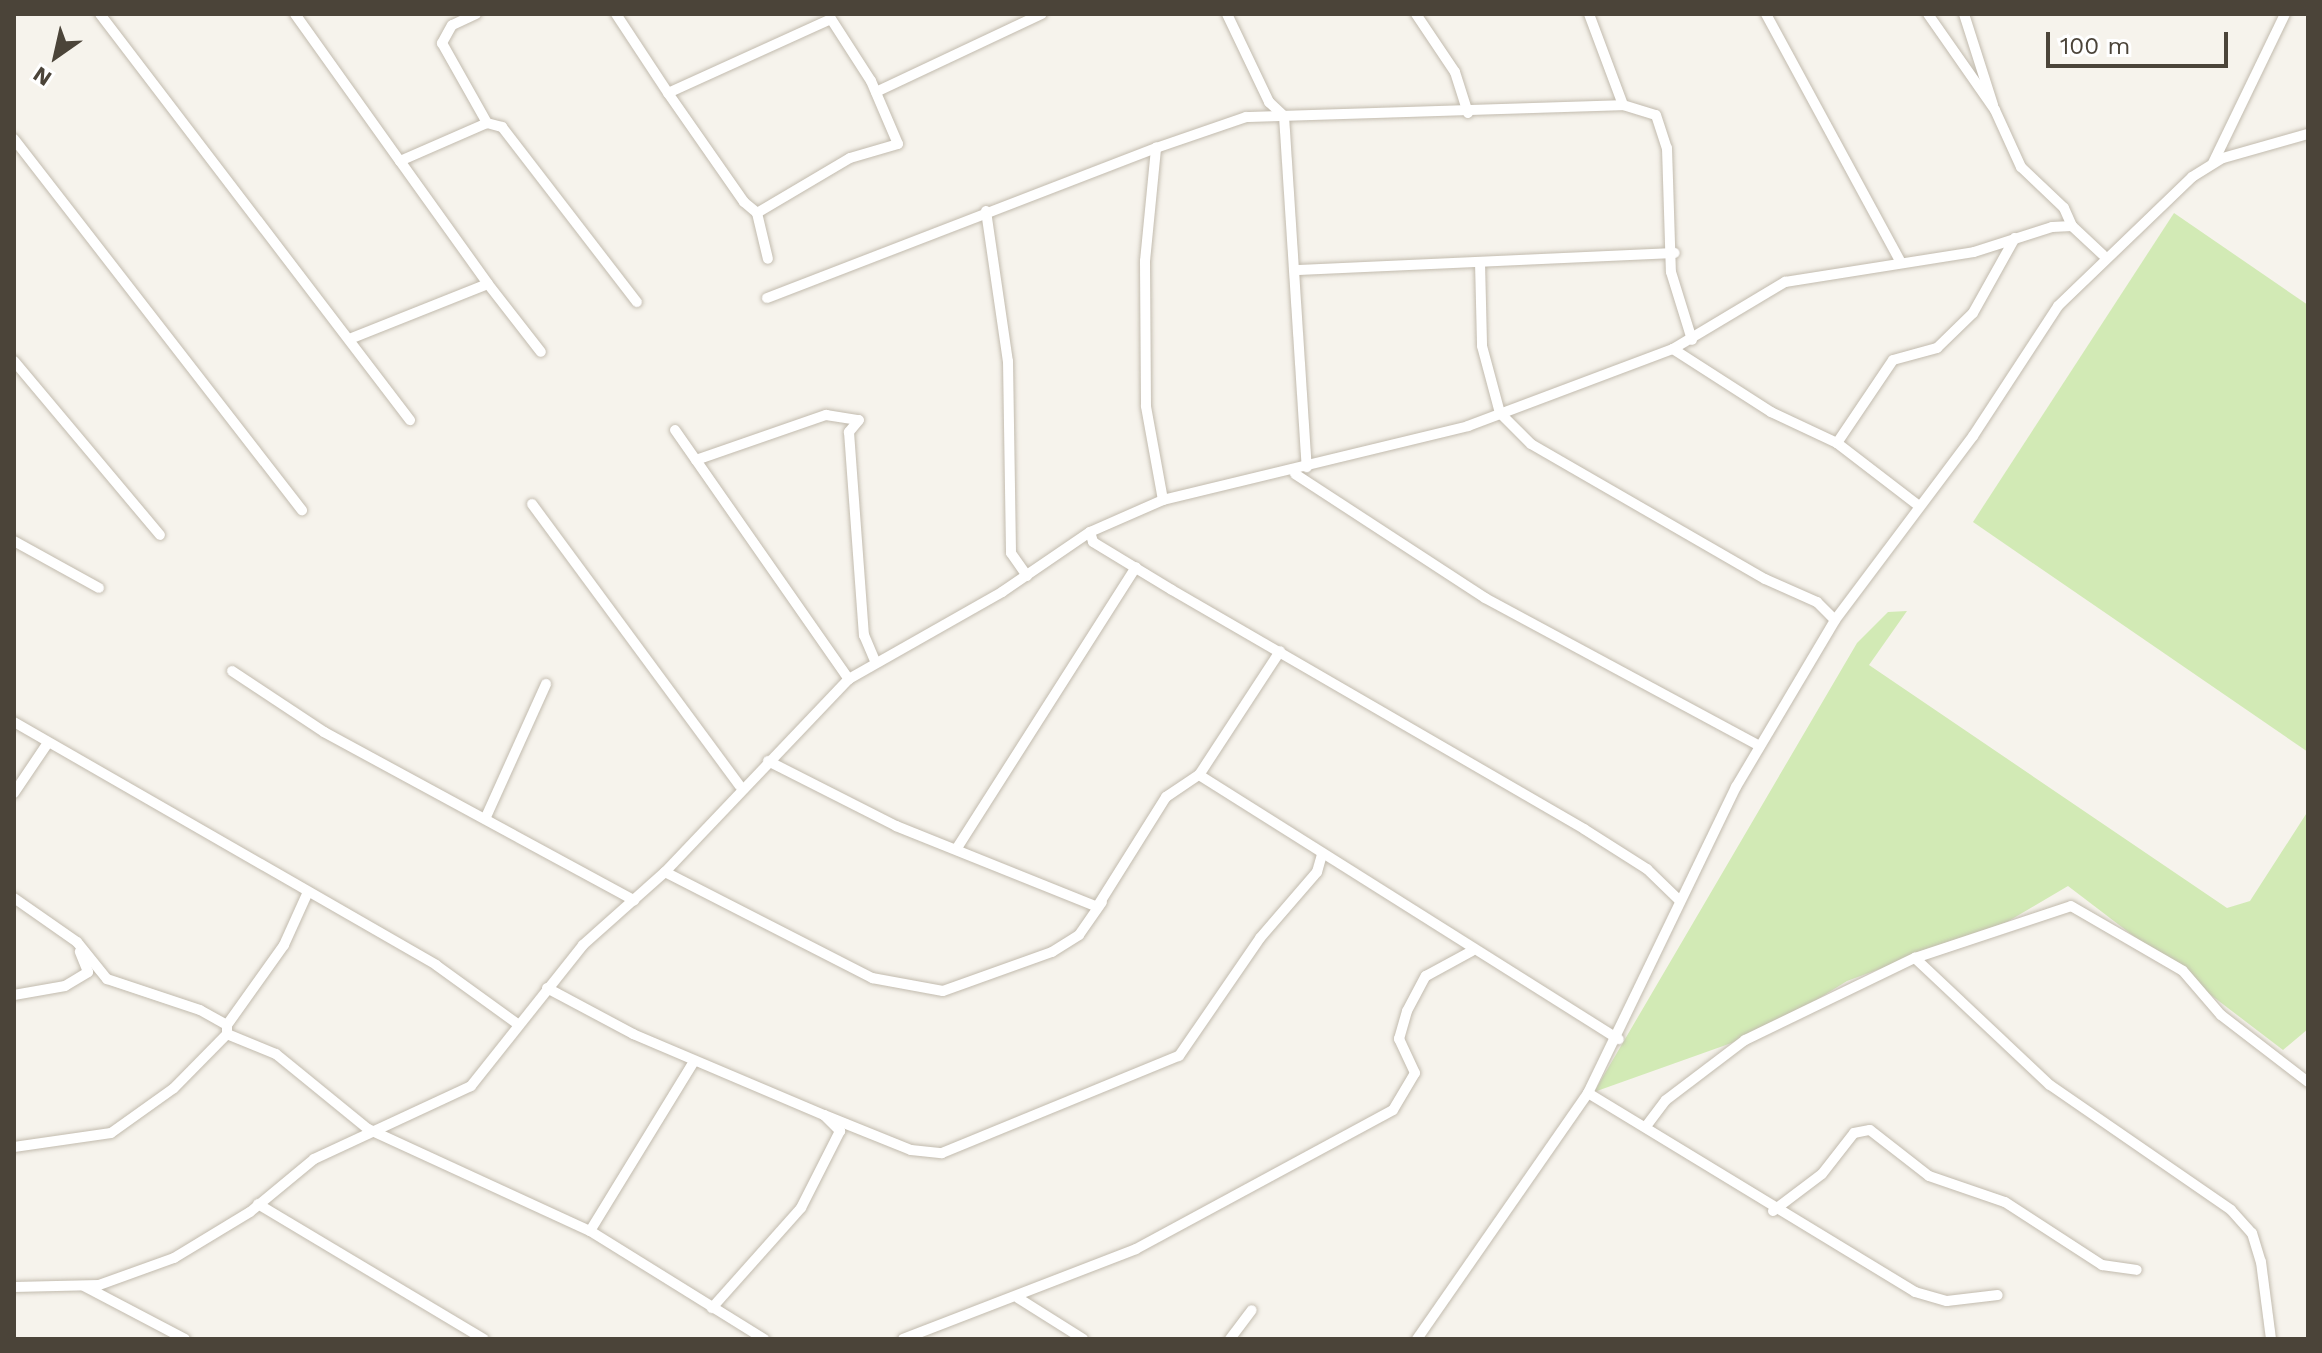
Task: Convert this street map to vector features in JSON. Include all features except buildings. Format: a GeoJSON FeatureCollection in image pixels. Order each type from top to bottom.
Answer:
{"type":"FeatureCollection","features":[{"type":"Feature","properties":{"kind":"street"},"geometry":{"type":"LineString","coordinates":[[100,14],[352,338],[410,420]]}},
{"type":"Feature","properties":{"kind":"street"},"geometry":{"type":"LineString","coordinates":[[295,14],[488,284],[541,352]]}},
{"type":"Feature","properties":{"kind":"street"},"geometry":{"type":"LineString","coordinates":[[476,14],[452,25],[442,43],[487,123]]}},
{"type":"Feature","properties":{"kind":"street"},"geometry":{"type":"LineString","coordinates":[[616,14],[668,93],[757,213],[768,259]]}},
{"type":"Feature","properties":{"kind":"street"},"geometry":{"type":"LineString","coordinates":[[876,92],[1042,14]]}},
{"type":"Feature","properties":{"kind":"street"},"geometry":{"type":"LineString","coordinates":[[1227,14],[1269,102],[1284,116],[1298,270],[1307,467]]}},
{"type":"Feature","properties":{"kind":"street"},"geometry":{"type":"LineString","coordinates":[[1416,14],[1455,72],[1468,113]]}},
{"type":"Feature","properties":{"kind":"street"},"geometry":{"type":"LineString","coordinates":[[1589,14],[1623,105]]}},
{"type":"Feature","properties":{"kind":"street"},"geometry":{"type":"LineString","coordinates":[[1766,14],[1900,261]]}},
{"type":"Feature","properties":{"kind":"street"},"geometry":{"type":"LineString","coordinates":[[1928,14],[1995,110]]}},
{"type":"Feature","properties":{"kind":"street"},"geometry":{"type":"LineString","coordinates":[[1964,14],[1995,110],[2021,167],[2064,208],[2072,226],[2103,255]]}},
{"type":"Feature","properties":{"kind":"street"},"geometry":{"type":"LineString","coordinates":[[2213,163],[2285,14]]}},
{"type":"Feature","properties":{"kind":"street"},"geometry":{"type":"LineString","coordinates":[[668,93],[830,17],[876,92],[898,144],[850,158],[757,213]]}},
{"type":"Feature","properties":{"kind":"street"},"geometry":{"type":"LineString","coordinates":[[767,298],[986,211],[1246,117],[1468,113],[1623,105],[1656,115],[1672,169],[1675,253],[1671,272],[1692,340]]}},
{"type":"Feature","properties":{"kind":"street"},"geometry":{"type":"LineString","coordinates":[[400,161],[487,123],[502,127],[637,302]]}},
{"type":"Feature","properties":{"kind":"street"},"geometry":{"type":"LineString","coordinates":[[1417,1339],[1588,1093],[1619,1039],[1680,901],[1760,746],[1835,620],[1919,506],[2058,306],[2103,255],[2213,163],[2308,134]]}},
{"type":"Feature","properties":{"kind":"street"},"geometry":{"type":"LineString","coordinates":[[14,139],[302,510]]}},
{"type":"Feature","properties":{"kind":"street"},"geometry":{"type":"LineString","coordinates":[[1156,148],[1145,261],[1146,406],[1163,500]]}},
{"type":"Feature","properties":{"kind":"street"},"geometry":{"type":"LineString","coordinates":[[986,211],[1008,361],[1011,553],[1027,576]]}},
{"type":"Feature","properties":{"kind":"street"},"geometry":{"type":"LineString","coordinates":[[14,1287],[83,1286],[174,1258],[258,1204],[314,1159],[368,1129],[471,1086],[516,1023],[547,988],[665,872],[740,786],[849,679],[1027,576],[1090,532],[1163,500],[1295,474],[1307,467],[1500,413],[1673,349],[1785,282],[1900,261],[1974,252],[2015,238],[2072,226]]}},
{"type":"Feature","properties":{"kind":"street"},"geometry":{"type":"LineString","coordinates":[[1837,443],[1893,360],[1937,348],[1973,313],[2015,238]]}},
{"type":"Feature","properties":{"kind":"street"},"geometry":{"type":"LineString","coordinates":[[1298,270],[1675,253]]}},
{"type":"Feature","properties":{"kind":"street"},"geometry":{"type":"LineString","coordinates":[[1480,262],[1482,346],[1500,413],[1531,444],[1765,579],[1817,602],[1835,620]]}},
{"type":"Feature","properties":{"kind":"street"},"geometry":{"type":"LineString","coordinates":[[352,338],[488,284]]}},
{"type":"Feature","properties":{"kind":"street"},"geometry":{"type":"LineString","coordinates":[[1673,349],[1771,412],[1837,443],[1919,506]]}},
{"type":"Feature","properties":{"kind":"street"},"geometry":{"type":"LineString","coordinates":[[14,361],[160,535]]}},
{"type":"Feature","properties":{"kind":"street"},"geometry":{"type":"LineString","coordinates":[[696,460],[826,415],[859,420],[849,432],[864,635],[876,663]]}},
{"type":"Feature","properties":{"kind":"street"},"geometry":{"type":"LineString","coordinates":[[675,430],[849,679]]}},
{"type":"Feature","properties":{"kind":"street"},"geometry":{"type":"LineString","coordinates":[[1295,474],[1485,598],[1760,746]]}},
{"type":"Feature","properties":{"kind":"street"},"geometry":{"type":"LineString","coordinates":[[532,504],[740,786]]}},
{"type":"Feature","properties":{"kind":"street"},"geometry":{"type":"LineString","coordinates":[[1090,532],[1093,542],[1597,837],[1680,901]]}},
{"type":"Feature","properties":{"kind":"street"},"geometry":{"type":"LineString","coordinates":[[14,541],[99,588]]}},
{"type":"Feature","properties":{"kind":"street"},"geometry":{"type":"LineString","coordinates":[[957,848],[1136,567]]}},
{"type":"Feature","properties":{"kind":"street"},"geometry":{"type":"LineString","coordinates":[[665,872],[872,978],[943,991],[1052,952],[1079,935],[1166,797],[1199,775],[1280,651]]}},
{"type":"Feature","properties":{"kind":"street"},"geometry":{"type":"LineString","coordinates":[[232,671],[324,732],[486,817],[634,900]]}},
{"type":"Feature","properties":{"kind":"street"},"geometry":{"type":"LineString","coordinates":[[486,817],[546,684]]}},
{"type":"Feature","properties":{"kind":"street"},"geometry":{"type":"LineString","coordinates":[[14,722],[307,894],[436,965],[516,1023]]}},
{"type":"Feature","properties":{"kind":"street"},"geometry":{"type":"LineString","coordinates":[[14,793],[47,744]]}},
{"type":"Feature","properties":{"kind":"street"},"geometry":{"type":"LineString","coordinates":[[768,761],[830,797],[1097,907],[1106,895]]}},
{"type":"Feature","properties":{"kind":"street"},"geometry":{"type":"LineString","coordinates":[[1199,775],[1472,951],[1619,1039]]}},
{"type":"Feature","properties":{"kind":"street"},"geometry":{"type":"LineString","coordinates":[[547,988],[694,1061],[911,1150],[942,1153],[1179,1056],[1260,938],[1317,872],[1322,855]]}},
{"type":"Feature","properties":{"kind":"street"},"geometry":{"type":"LineString","coordinates":[[14,1147],[111,1133],[174,1088],[227,1030],[284,945],[307,894]]}},
{"type":"Feature","properties":{"kind":"street"},"geometry":{"type":"LineString","coordinates":[[14,898],[77,942],[107,979]]}},
{"type":"Feature","properties":{"kind":"street"},"geometry":{"type":"LineString","coordinates":[[1647,1125],[1666,1100],[1745,1040],[1915,958],[2071,906],[2183,971],[2221,1015],[2308,1082]]}},
{"type":"Feature","properties":{"kind":"street"},"geometry":{"type":"LineString","coordinates":[[77,942],[88,972],[227,1030],[276,1054],[368,1129],[590,1231],[764,1339]]}},
{"type":"Feature","properties":{"kind":"street"},"geometry":{"type":"LineString","coordinates":[[903,1339],[1018,1298],[1136,1249],[1393,1110],[1415,1073],[1399,1039],[1407,1011],[1426,976],[1472,951]]}},
{"type":"Feature","properties":{"kind":"street"},"geometry":{"type":"LineString","coordinates":[[1915,958],[2050,1085],[2231,1210],[2252,1233],[2261,1262],[2271,1339]]}},
{"type":"Feature","properties":{"kind":"street"},"geometry":{"type":"LineString","coordinates":[[14,995],[65,986],[88,972]]}},
{"type":"Feature","properties":{"kind":"street"},"geometry":{"type":"LineString","coordinates":[[590,1231],[694,1061]]}},
{"type":"Feature","properties":{"kind":"street"},"geometry":{"type":"LineString","coordinates":[[1588,1093],[1647,1125],[1773,1211],[1915,1292],[1947,1301],[1998,1295]]}},
{"type":"Feature","properties":{"kind":"street"},"geometry":{"type":"LineString","coordinates":[[712,1308],[801,1208],[838,1139],[824,1115]]}},
{"type":"Feature","properties":{"kind":"street"},"geometry":{"type":"LineString","coordinates":[[1773,1211],[1822,1174],[1854,1133],[1870,1130],[1929,1176],[2005,1202],[2102,1265],[2137,1270]]}},
{"type":"Feature","properties":{"kind":"street"},"geometry":{"type":"LineString","coordinates":[[258,1204],[484,1339]]}},
{"type":"Feature","properties":{"kind":"street"},"geometry":{"type":"LineString","coordinates":[[83,1286],[185,1339]]}},
{"type":"Feature","properties":{"kind":"street"},"geometry":{"type":"LineString","coordinates":[[1018,1298],[1083,1339]]}},
{"type":"Feature","properties":{"kind":"street"},"geometry":{"type":"LineString","coordinates":[[1230,1339],[1252,1310]]}},
{"type":"Feature","properties":{"kind":"green space"},"geometry":{"type":"Polygon","coordinates":[[[2174,213],[2308,305],[2308,752],[1973,522],[2174,213]]]}},
{"type":"Feature","properties":{"kind":"green space"},"geometry":{"type":"Polygon","coordinates":[[[1907,611],[1869,665],[2227,908],[2250,901],[2308,811],[2308,1029],[2283,1050],[2068,886],[2007,922],[1847,981],[1768,1030],[1594,1092],[1857,643],[1888,612],[1907,611]]]}}]}
